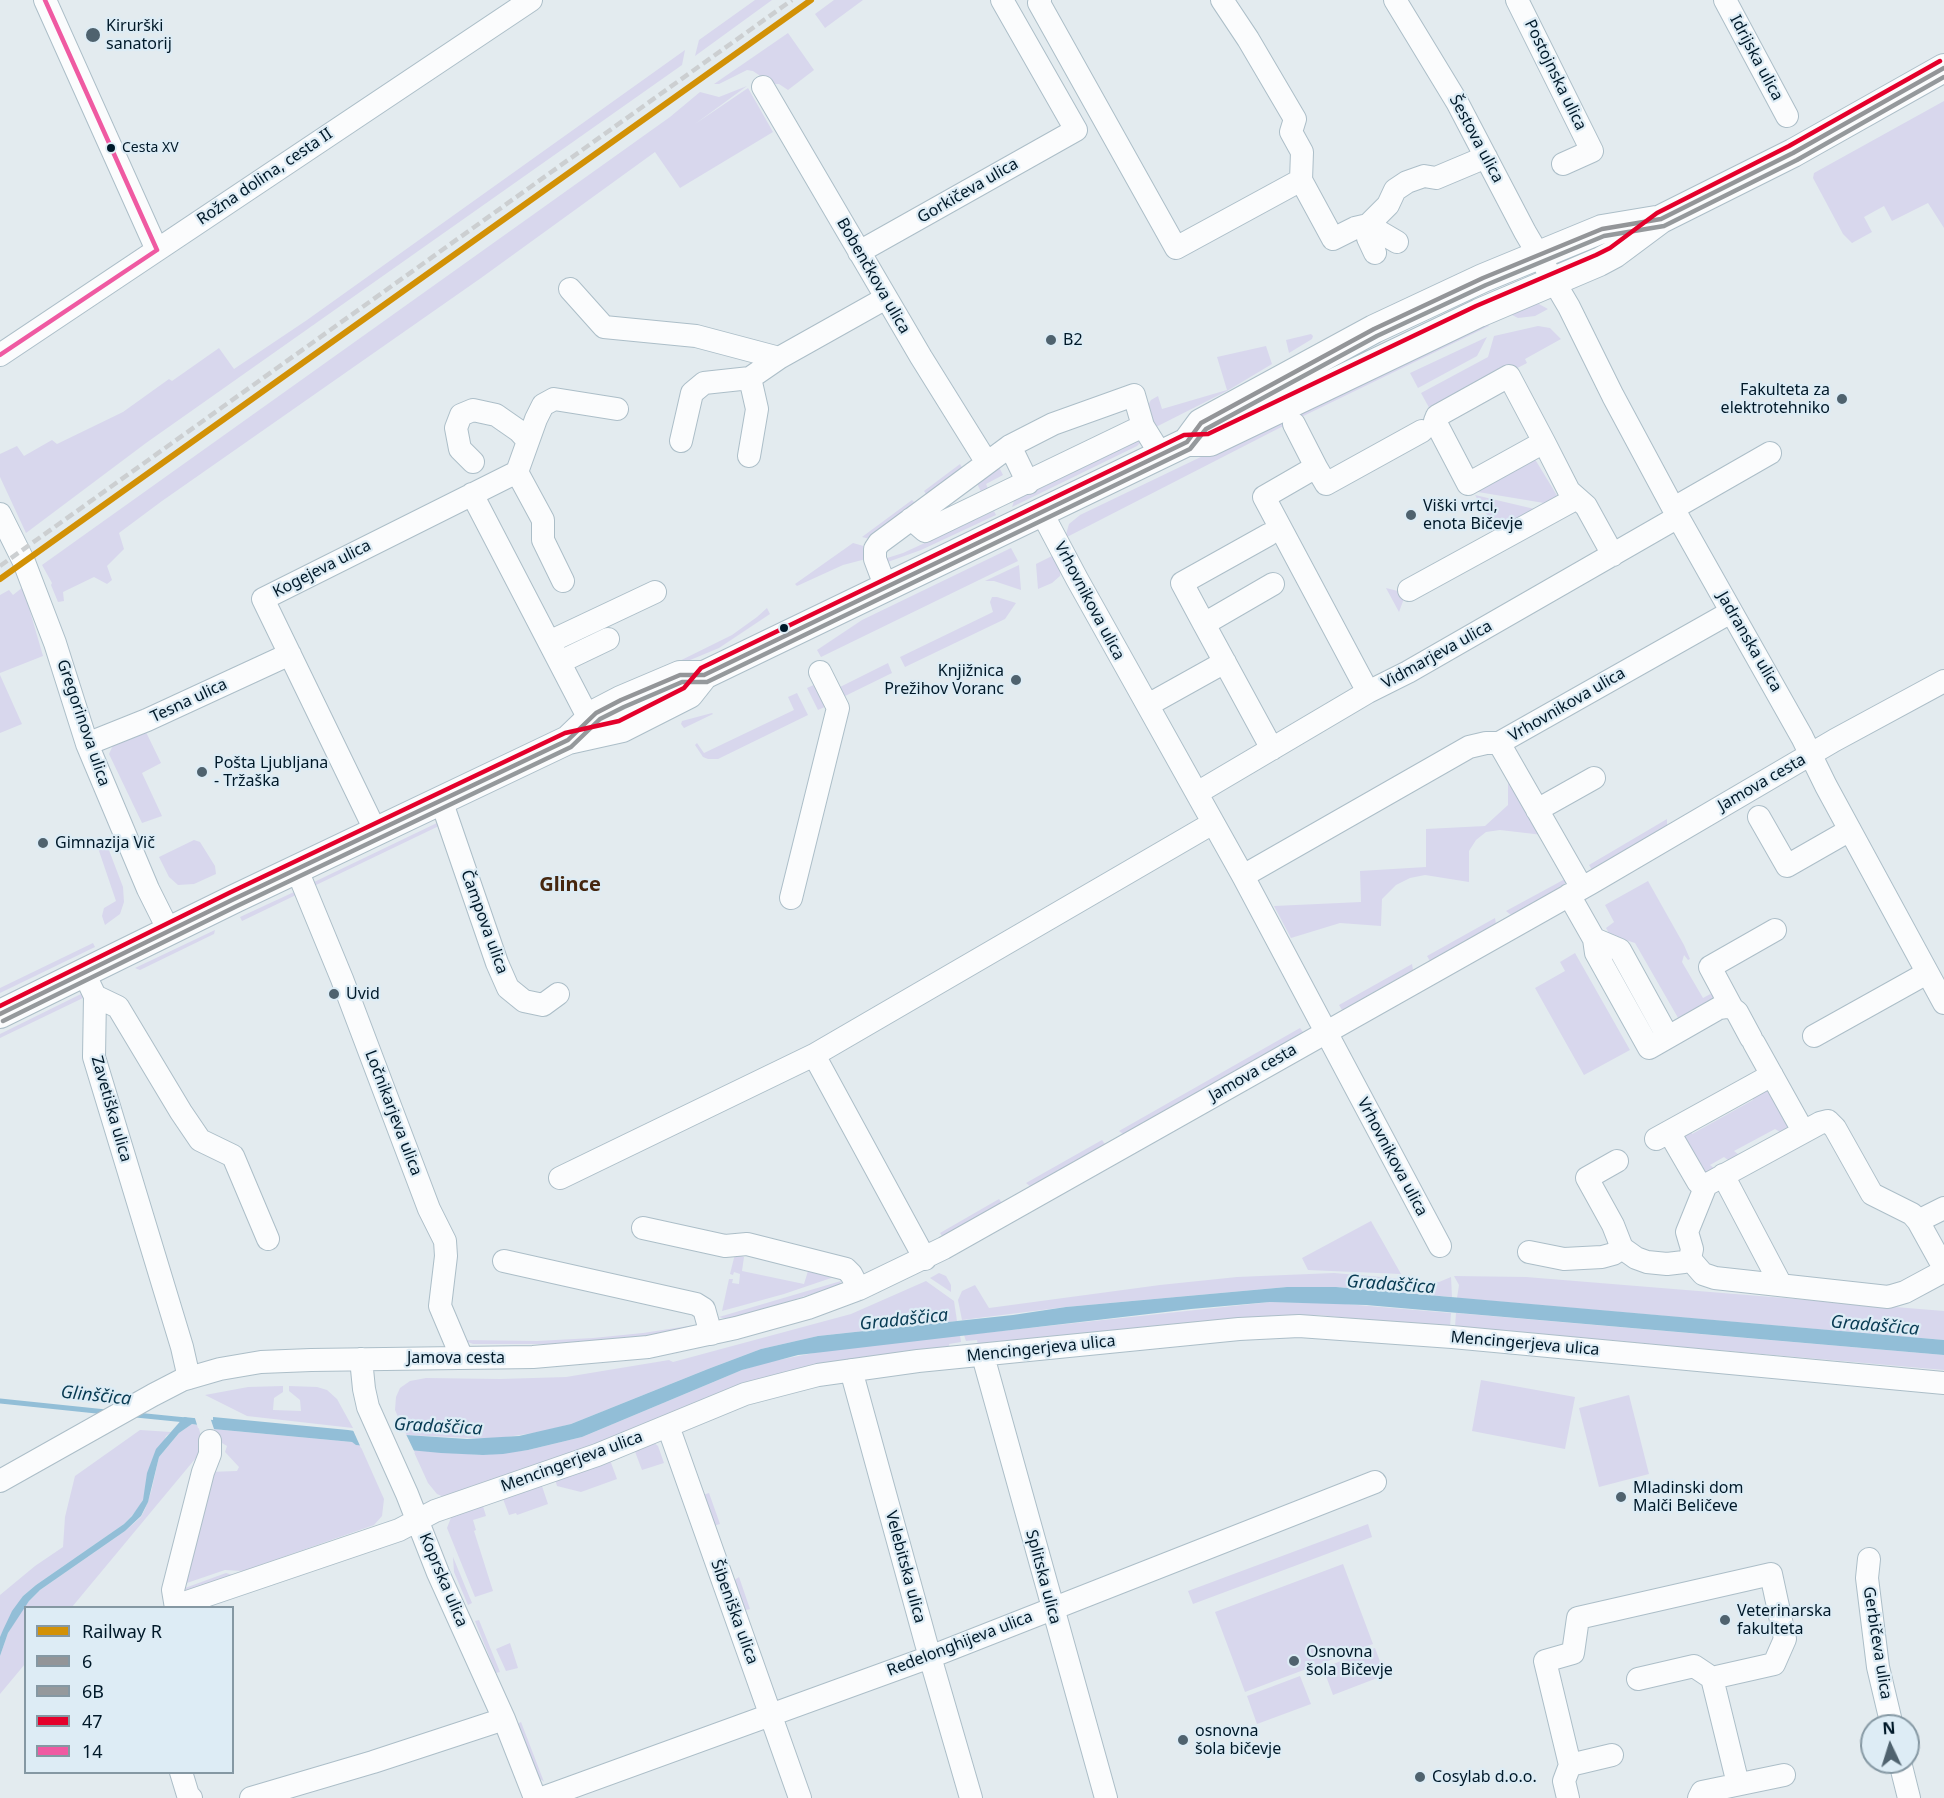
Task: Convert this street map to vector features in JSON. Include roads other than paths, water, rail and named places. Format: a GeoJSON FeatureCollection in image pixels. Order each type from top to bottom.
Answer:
{"type":"FeatureCollection","features":[{"type":"Feature","properties":{"kind":"main road"},"geometry":{"type":"LineString","coordinates":[[0,1014],[90,984],[169,931],[584,731],[622,729],[689,694],[704,675],[1187,442],[1210,442],[1479,313],[1614,254],[1661,219],[1793,153],[1944,68]]}},
{"type":"Feature","properties":{"kind":"main road"},"geometry":{"type":"LineString","coordinates":[[1187,442],[1201,423],[1374,330],[1483,278],[1602,229],[1661,219]]}},
{"type":"Feature","properties":{"kind":"street"},"geometry":{"type":"LineString","coordinates":[[45,0],[157,250]]}},
{"type":"Feature","properties":{"kind":"street","name":"Rožna dolina, cesta II"},"geometry":{"type":"LineString","coordinates":[[0,355],[531,0]]}},
{"type":"Feature","properties":{"kind":"street","name":"Gorkičeva ulica"},"geometry":{"type":"LineString","coordinates":[[860,252],[1076,130],[1002,0]]}},
{"type":"Feature","properties":{"kind":"street"},"geometry":{"type":"LineString","coordinates":[[1040,0],[1039,3],[1176,248],[1300,180]]}},
{"type":"Feature","properties":{"kind":"street"},"geometry":{"type":"LineString","coordinates":[[1222,0],[1295,119],[1291,132],[1302,152],[1300,180],[1333,239],[1355,228],[1368,225],[1388,205],[1395,190],[1407,182],[1424,176],[1436,178],[1486,157]]}},
{"type":"Feature","properties":{"kind":"street","name":"Šestova ulica"},"geometry":{"type":"LineString","coordinates":[[1395,0],[1457,102],[1553,280]]}},
{"type":"Feature","properties":{"kind":"street","name":"Postojnska ulica"},"geometry":{"type":"LineString","coordinates":[[1517,0],[1592,151],[1563,164]]}},
{"type":"Feature","properties":{"kind":"street","name":"Idrijska ulica"},"geometry":{"type":"LineString","coordinates":[[1725,0],[1787,116]]}},
{"type":"Feature","properties":{"kind":"street","name":"Bobenčkova ulica"},"geometry":{"type":"LineString","coordinates":[[763,87],[921,357],[987,463]]}},
{"type":"Feature","properties":{"kind":"street"},"geometry":{"type":"LineString","coordinates":[[1368,225],[1397,242]]}},
{"type":"Feature","properties":{"kind":"street"},"geometry":{"type":"LineString","coordinates":[[1368,225],[1368,238],[1375,253]]}},
{"type":"Feature","properties":{"kind":"street","name":"Jadranska ulica"},"geometry":{"type":"LineString","coordinates":[[1553,280],[1676,513],[1811,754],[1944,1004]]}},
{"type":"Feature","properties":{"kind":"street"},"geometry":{"type":"LineString","coordinates":[[570,289],[604,327],[696,336],[779,358]]}},
{"type":"Feature","properties":{"kind":"street"},"geometry":{"type":"LineString","coordinates":[[681,441],[692,393],[704,383],[750,378],[779,358],[886,298]]}},
{"type":"Feature","properties":{"kind":"street"},"geometry":{"type":"LineString","coordinates":[[1544,442],[1468,483],[1435,421],[1437,416],[1509,376],[1544,442],[1569,492],[1586,506],[1613,555]]}},
{"type":"Feature","properties":{"kind":"street"},"geometry":{"type":"LineString","coordinates":[[749,456],[757,409],[750,378]]}},
{"type":"Feature","properties":{"kind":"street"},"geometry":{"type":"LineString","coordinates":[[886,588],[876,565],[875,549],[883,540],[1010,446],[1053,424],[1134,394],[1143,426],[1161,455]]}},
{"type":"Feature","properties":{"kind":"street"},"geometry":{"type":"LineString","coordinates":[[563,581],[543,540],[543,520],[517,472],[543,405],[554,399],[617,410]]}},
{"type":"Feature","properties":{"kind":"street"},"geometry":{"type":"LineString","coordinates":[[473,462],[460,449],[456,428],[461,416],[473,410],[496,415],[519,431],[528,441]]}},
{"type":"Feature","properties":{"kind":"street"},"geometry":{"type":"LineString","coordinates":[[1076,415],[1092,450]]}},
{"type":"Feature","properties":{"kind":"street"},"geometry":{"type":"LineString","coordinates":[[1294,424],[1326,484],[1422,431]]}},
{"type":"Feature","properties":{"kind":"street"},"geometry":{"type":"LineString","coordinates":[[911,519],[925,531],[1143,426]]}},
{"type":"Feature","properties":{"kind":"street"},"geometry":{"type":"LineString","coordinates":[[1010,446],[1028,483]]}},
{"type":"Feature","properties":{"kind":"street","name":"Vidmarjeva ulica"},"geometry":{"type":"LineString","coordinates":[[1197,793],[1368,692],[1408,672],[1613,555],[1770,453]]}},
{"type":"Feature","properties":{"kind":"street"},"geometry":{"type":"LineString","coordinates":[[1316,467],[1263,496],[1368,692]]}},
{"type":"Feature","properties":{"kind":"street","name":"Kogejeva ulica"},"geometry":{"type":"LineString","coordinates":[[376,832],[263,598],[517,472]]}},
{"type":"Feature","properties":{"kind":"street"},"geometry":{"type":"LineString","coordinates":[[472,494],[560,662],[584,731]]}},
{"type":"Feature","properties":{"kind":"street"},"geometry":{"type":"LineString","coordinates":[[1409,590],[1578,498]]}},
{"type":"Feature","properties":{"kind":"street","name":"Vrhovnikova ulica"},"geometry":{"type":"LineString","coordinates":[[1042,513],[1243,876],[1440,1246]]}},
{"type":"Feature","properties":{"kind":"street","name":"Gregorinova ulica"},"geometry":{"type":"LineString","coordinates":[[0,514],[24,562],[55,643],[87,744],[148,889],[169,931]]}},
{"type":"Feature","properties":{"kind":"street"},"geometry":{"type":"LineString","coordinates":[[1268,535],[1182,584],[1272,749]]}},
{"type":"Feature","properties":{"kind":"street"},"geometry":{"type":"LineString","coordinates":[[1204,624],[1274,584]]}},
{"type":"Feature","properties":{"kind":"street"},"geometry":{"type":"LineString","coordinates":[[549,642],[655,592]]}},
{"type":"Feature","properties":{"kind":"street","name":"Vrhovnikova ulica"},"geometry":{"type":"LineString","coordinates":[[1243,876],[1469,747],[1486,742],[1499,744],[1731,612]]}},
{"type":"Feature","properties":{"kind":"street"},"geometry":{"type":"LineString","coordinates":[[560,662],[608,639]]}},
{"type":"Feature","properties":{"kind":"street","name":"Tesna ulica"},"geometry":{"type":"LineString","coordinates":[[87,744],[158,716],[290,654]]}},
{"type":"Feature","properties":{"kind":"street"},"geometry":{"type":"LineString","coordinates":[[1155,701],[1225,662]]}},
{"type":"Feature","properties":{"kind":"street"},"geometry":{"type":"LineString","coordinates":[[791,898],[838,708],[820,672]]}},
{"type":"Feature","properties":{"kind":"street","name":"Jamova cesta"},"geometry":{"type":"LineString","coordinates":[[0,1481],[153,1395],[189,1378],[237,1365],[303,1360],[533,1357],[648,1347],[711,1334],[796,1311],[859,1289],[925,1259],[1575,892],[1811,754],[1944,681]]}},
{"type":"Feature","properties":{"kind":"street"},"geometry":{"type":"LineString","coordinates":[[1499,744],[1537,810],[1575,892],[1594,939],[1596,953],[1649,1048],[1719,1008],[1732,1008]]}},
{"type":"Feature","properties":{"kind":"street"},"geometry":{"type":"LineString","coordinates":[[1537,810],[1594,778]]}},
{"type":"Feature","properties":{"kind":"street","name":"Čampova ulica"},"geometry":{"type":"LineString","coordinates":[[441,800],[497,963],[508,988],[524,1001],[543,1005],[558,993]]}},
{"type":"Feature","properties":{"kind":"street"},"geometry":{"type":"LineString","coordinates":[[1759,817],[1787,866],[1850,830]]}},
{"type":"Feature","properties":{"kind":"street"},"geometry":{"type":"LineString","coordinates":[[560,1178],[814,1055],[1213,823]]}},
{"type":"Feature","properties":{"kind":"street","name":"Ločnikarjeva ulica"},"geometry":{"type":"LineString","coordinates":[[297,870],[342,979],[429,1209],[445,1240],[446,1256],[440,1306],[462,1358]]}},
{"type":"Feature","properties":{"kind":"street"},"geometry":{"type":"LineString","coordinates":[[1775,930],[1710,966],[1803,1131]]}},
{"type":"Feature","properties":{"kind":"street"},"geometry":{"type":"LineString","coordinates":[[1814,1035],[1927,973]]}},
{"type":"Feature","properties":{"kind":"street"},"geometry":{"type":"LineString","coordinates":[[90,984],[118,1007],[200,1140],[234,1156],[268,1239]]}},
{"type":"Feature","properties":{"kind":"street","name":"Zavetiška ulica"},"geometry":{"type":"LineString","coordinates":[[90,984],[94,1057],[182,1347],[189,1378]]}},
{"type":"Feature","properties":{"kind":"street"},"geometry":{"type":"LineString","coordinates":[[814,1055],[925,1259]]}},
{"type":"Feature","properties":{"kind":"street"},"geometry":{"type":"LineString","coordinates":[[1690,1259],[1703,1274],[1715,1278],[1888,1297],[1905,1292],[1944,1269],[1912,1214],[1872,1194],[1835,1128],[1828,1121],[1803,1131],[1714,1180],[1701,1185],[1698,1182],[1662,1135],[1772,1074]]}},
{"type":"Feature","properties":{"kind":"street"},"geometry":{"type":"LineString","coordinates":[[1617,1161],[1587,1178],[1613,1225],[1622,1248],[1636,1258],[1659,1264],[1678,1263],[1690,1259]]}},
{"type":"Feature","properties":{"kind":"street"},"geometry":{"type":"LineString","coordinates":[[1690,1259],[1692,1249],[1687,1232],[1714,1180]]}},
{"type":"Feature","properties":{"kind":"street"},"geometry":{"type":"LineString","coordinates":[[1714,1180],[1781,1286]]}},
{"type":"Feature","properties":{"kind":"street"},"geometry":{"type":"LineString","coordinates":[[1918,1221],[1944,1208]]}},
{"type":"Feature","properties":{"kind":"street"},"geometry":{"type":"LineString","coordinates":[[643,1228],[725,1246],[747,1244],[846,1269],[859,1289]]}},
{"type":"Feature","properties":{"kind":"street"},"geometry":{"type":"LineString","coordinates":[[1530,1252],[1564,1259],[1602,1257],[1622,1248]]}},
{"type":"Feature","properties":{"kind":"street"},"geometry":{"type":"LineString","coordinates":[[504,1261],[696,1304],[704,1310],[711,1334]]}},
{"type":"Feature","properties":{"kind":"street","name":"Mencingerjeva ulica"},"geometry":{"type":"LineString","coordinates":[[180,1606],[399,1530],[435,1511],[597,1455],[762,1389],[818,1375],[918,1361],[1239,1329],[1299,1326],[1452,1337],[1944,1383]]}},
{"type":"Feature","properties":{"kind":"street","name":"Splitska ulica"},"geometry":{"type":"LineString","coordinates":[[983,1356],[1051,1608],[1106,1798]]}},
{"type":"Feature","properties":{"kind":"street","name":"Koprska ulica"},"geometry":{"type":"LineString","coordinates":[[361,1359],[368,1407],[438,1573],[504,1719],[535,1798]]}},
{"type":"Feature","properties":{"kind":"street","name":"Velebitska ulica"},"geometry":{"type":"LineString","coordinates":[[851,1370],[971,1798]]}},
{"type":"Feature","properties":{"kind":"street","name":"Šibeniška ulica"},"geometry":{"type":"LineString","coordinates":[[668,1426],[800,1798]]}},
{"type":"Feature","properties":{"kind":"street"},"geometry":{"type":"LineString","coordinates":[[177,1606],[173,1590],[203,1472],[210,1454],[210,1441]]}},
{"type":"Feature","properties":{"kind":"street","name":"Redelonghijeva ulica"},"geometry":{"type":"LineString","coordinates":[[542,1798],[930,1657],[1375,1482]]}},
{"type":"Feature","properties":{"kind":"street","name":"Gerbičeva ulica"},"geometry":{"type":"LineString","coordinates":[[1869,1559],[1867,1578],[1878,1667],[1889,1714]]}},
{"type":"Feature","properties":{"kind":"street"},"geometry":{"type":"LineString","coordinates":[[1568,1798],[1564,1781],[1570,1765],[1545,1661],[1573,1653],[1578,1618],[1771,1574],[1785,1639],[1774,1664],[1713,1678]]}},
{"type":"Feature","properties":{"kind":"street"},"geometry":{"type":"LineString","coordinates":[[1638,1679],[1694,1666],[1713,1678],[1738,1785]]}},
{"type":"Feature","properties":{"kind":"street"},"geometry":{"type":"LineString","coordinates":[[251,1798],[373,1762],[504,1719]]}},
{"type":"Feature","properties":{"kind":"street"},"geometry":{"type":"LineString","coordinates":[[1570,1765],[1612,1755]]}},
{"type":"Feature","properties":{"kind":"street"},"geometry":{"type":"LineString","coordinates":[[182,1774],[191,1798]]}},
{"type":"Feature","properties":{"kind":"street"},"geometry":{"type":"LineString","coordinates":[[1903,1774],[1910,1798]]}},
{"type":"Feature","properties":{"kind":"street"},"geometry":{"type":"LineString","coordinates":[[1699,1798],[1702,1792],[1784,1775]]}},
{"type":"Feature","properties":{"kind":"water"},"geometry":{"type":"Polygon","coordinates":[[[1287,1287],[1336,1287],[1944,1340],[1944,1355],[1366,1305],[1270,1302],[1191,1309],[798,1355],[742,1370],[582,1437],[503,1454],[441,1453],[356,1445],[352,1442],[213,1429],[192,1424],[179,1433],[159,1457],[148,1502],[141,1516],[125,1531],[40,1590],[24,1606],[8,1633],[0,1656],[0,1637],[12,1611],[23,1596],[132,1516],[143,1500],[147,1473],[156,1449],[184,1417],[213,1420],[213,1417],[348,1430],[406,1439],[406,1435],[467,1439],[519,1436],[571,1424],[761,1349],[818,1336],[1066,1307],[1287,1287]]]}},
{"type":"Feature","properties":{"kind":"waterway","name":"Glinščica"},"geometry":{"type":"LineString","coordinates":[[0,1401],[106,1412]]}},
{"type":"Feature","properties":{"kind":"waterway","name":"Glinščica"},"geometry":{"type":"LineString","coordinates":[[136,1415],[186,1420]]}},
{"type":"Feature","properties":{"kind":"railway"},"geometry":{"type":"LineString","coordinates":[[0,566],[792,0]]}},
{"type":"Feature","properties":{"kind":"rail line","name":"R"},"geometry":{"type":"LineString","coordinates":[[0,579],[811,0]]}},
{"type":"Feature","properties":{"kind":"place","name":"Kirurški sanatorij"},"geometry":{"type":"Point","coordinates":[93,35]}},
{"type":"Feature","properties":{"kind":"place","name":"Cesta XV"},"geometry":{"type":"Point","coordinates":[111,148]}},
{"type":"Feature","properties":{"kind":"place","name":"B2"},"geometry":{"type":"Point","coordinates":[1051,340]}},
{"type":"Feature","properties":{"kind":"place","name":"Fakulteta za elektrotehniko"},"geometry":{"type":"Point","coordinates":[1842,399]}},
{"type":"Feature","properties":{"kind":"place","name":"Viški vrtci, enota Bičevje"},"geometry":{"type":"Point","coordinates":[1411,515]}},
{"type":"Feature","properties":{"kind":"place","name":"Knjižnica Prežihov Voranc"},"geometry":{"type":"Point","coordinates":[1016,680]}},
{"type":"Feature","properties":{"kind":"place","name":"Pošta Ljubljana - Tržaška"},"geometry":{"type":"Point","coordinates":[202,772]}},
{"type":"Feature","properties":{"kind":"place","name":"Gimnazija Vič"},"geometry":{"type":"Point","coordinates":[43,843]}},
{"type":"Feature","properties":{"kind":"place","name":"Uvid"},"geometry":{"type":"Point","coordinates":[334,994]}},
{"type":"Feature","properties":{"kind":"place","name":"Mladinski dom Malči Beličeve"},"geometry":{"type":"Point","coordinates":[1621,1497]}},
{"type":"Feature","properties":{"kind":"place","name":"Veterinarska fakulteta"},"geometry":{"type":"Point","coordinates":[1725,1620]}},
{"type":"Feature","properties":{"kind":"place","name":"Osnovna šola Bičevje"},"geometry":{"type":"Point","coordinates":[1294,1661]}},
{"type":"Feature","properties":{"kind":"place","name":"osnovna šola bičevje"},"geometry":{"type":"Point","coordinates":[1183,1740]}},
{"type":"Feature","properties":{"kind":"place","name":"Cosylab d.o.o."},"geometry":{"type":"Point","coordinates":[1420,1777]}},
{"type":"Feature","properties":{"kind":"district","name":"Glince"},"geometry":{"type":"Point","coordinates":[570,885]}},
{"type":"Feature","properties":{"kind":"water label","name":"Gradaščica"},"geometry":{"type":"Point","coordinates":[1391,1285]}},
{"type":"Feature","properties":{"kind":"water label","name":"Gradaščica"},"geometry":{"type":"Point","coordinates":[904,1320]}},
{"type":"Feature","properties":{"kind":"water label","name":"Gradaščica"},"geometry":{"type":"Point","coordinates":[1875,1326]}},
{"type":"Feature","properties":{"kind":"water label","name":"Gradaščica"},"geometry":{"type":"Point","coordinates":[438,1427]}}]}
